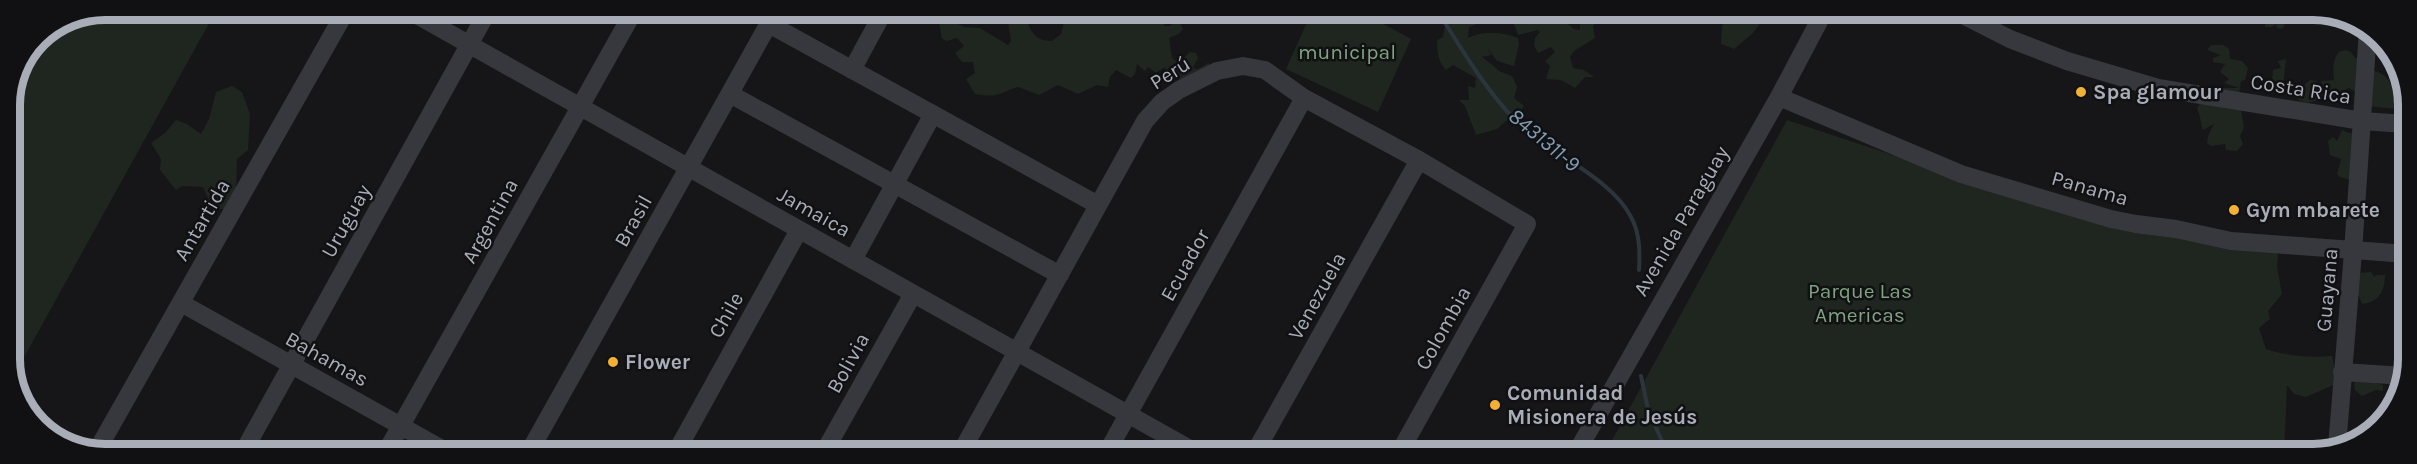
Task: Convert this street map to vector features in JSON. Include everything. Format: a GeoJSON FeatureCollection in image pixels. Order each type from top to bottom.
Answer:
{"type":"FeatureCollection","features":[{"type":"Feature","properties":{"kind":"street","name":"Antartida"},"geometry":{"type":"LineString","coordinates":[[101,444],[341,19]]}},
{"type":"Feature","properties":{"kind":"street","name":"Jamaica"},"geometry":{"type":"LineString","coordinates":[[424,19],[1181,444]]}},
{"type":"Feature","properties":{"kind":"street","name":"Uruguay"},"geometry":{"type":"LineString","coordinates":[[248,444],[483,19]]}},
{"type":"Feature","properties":{"kind":"street","name":"Argentina"},"geometry":{"type":"LineString","coordinates":[[390,444],[628,19]]}},
{"type":"Feature","properties":{"kind":"street","name":"Brasil"},"geometry":{"type":"LineString","coordinates":[[534,444],[772,19]]}},
{"type":"Feature","properties":{"kind":"street"},"geometry":{"type":"LineString","coordinates":[[776,19],[852,70],[1098,206]]}},
{"type":"Feature","properties":{"kind":"street"},"geometry":{"type":"LineString","coordinates":[[852,70],[880,19]]}},
{"type":"Feature","properties":{"kind":"street","name":"Avenida Paraguay"},"geometry":{"type":"LineString","coordinates":[[1581,444],[1779,97],[1820,19]]}},
{"type":"Feature","properties":{"kind":"street","name":"Costa Rica"},"geometry":{"type":"LineString","coordinates":[[1971,19],[2010,39],[2067,61],[2158,88],[2362,121],[2398,123]]}},
{"type":"Feature","properties":{"kind":"street","name":"Guayana"},"geometry":{"type":"LineString","coordinates":[[2337,440],[2367,40]]}},
{"type":"Feature","properties":{"kind":"street","name":"Perú"},"geometry":{"type":"LineString","coordinates":[[966,444],[1145,121],[1161,102],[1217,71],[1243,66],[1265,70],[1304,98],[1419,160],[1527,224]]}},
{"type":"Feature","properties":{"kind":"street"},"geometry":{"type":"LineString","coordinates":[[730,94],[1060,275]]}},
{"type":"Feature","properties":{"kind":"street","name":"Panama"},"geometry":{"type":"LineString","coordinates":[[1779,97],[1961,174],[2111,219],[2176,229],[2231,241],[2398,254]]}},
{"type":"Feature","properties":{"kind":"street","name":"Ecuador"},"geometry":{"type":"LineString","coordinates":[[1112,444],[1304,98]]}},
{"type":"Feature","properties":{"kind":"street"},"geometry":{"type":"LineString","coordinates":[[853,260],[933,114]]}},
{"type":"Feature","properties":{"kind":"street","name":"Venezuela"},"geometry":{"type":"LineString","coordinates":[[1260,444],[1419,160]]}},
{"type":"Feature","properties":{"kind":"street","name":"Colombia"},"geometry":{"type":"LineString","coordinates":[[1404,444],[1527,224]]}},
{"type":"Feature","properties":{"kind":"street","name":"Chile"},"geometry":{"type":"LineString","coordinates":[[681,444],[799,230]]}},
{"type":"Feature","properties":{"kind":"street","name":"Bolivia"},"geometry":{"type":"LineString","coordinates":[[829,444],[913,294]]}},
{"type":"Feature","properties":{"kind":"street","name":"Bahamas"},"geometry":{"type":"LineString","coordinates":[[181,303],[433,444]]}},
{"type":"Feature","properties":{"kind":"street"},"geometry":{"type":"LineString","coordinates":[[2342,372],[2396,375]]}},
{"type":"Feature","properties":{"kind":"green space"},"geometry":{"type":"Polygon","coordinates":[[[211,19],[20,364],[20,104],[21,88],[34,57],[44,44],[57,34],[88,21],[211,19]]]}},
{"type":"Feature","properties":{"kind":"green space"},"geometry":{"type":"Polygon","coordinates":[[[1010,19],[1025,19],[1034,35],[1044,40],[1052,41],[1061,34],[1065,19],[1165,19],[1164,26],[1170,26],[1178,19],[1183,29],[1179,34],[1169,38],[1172,58],[1176,61],[1182,60],[1190,52],[1196,53],[1198,58],[1193,68],[1198,69],[1208,63],[1212,66],[1179,84],[1179,73],[1174,74],[1173,79],[1167,78],[1165,67],[1156,73],[1148,67],[1145,71],[1137,64],[1135,74],[1131,78],[1116,70],[1110,77],[1108,87],[1097,85],[1078,94],[1058,85],[1039,95],[1018,87],[994,95],[975,94],[966,79],[975,73],[973,62],[962,62],[955,53],[964,46],[957,38],[947,41],[942,39],[939,22],[949,20],[964,27],[980,28],[1008,45],[1011,41],[1008,22],[1010,19]]]}},
{"type":"Feature","properties":{"kind":"green space","name":"municipal"},"geometry":{"type":"Polygon","coordinates":[[[1308,19],[1374,19],[1411,39],[1378,112],[1286,69],[1308,19]]]}},
{"type":"Feature","properties":{"kind":"green space"},"geometry":{"type":"Polygon","coordinates":[[[1446,19],[1471,19],[1477,24],[1469,27],[1468,38],[1493,33],[1518,38],[1519,44],[1514,66],[1497,61],[1488,49],[1491,55],[1482,57],[1501,72],[1512,76],[1517,87],[1514,98],[1524,106],[1515,120],[1506,121],[1497,129],[1476,135],[1465,106],[1459,100],[1469,100],[1468,86],[1475,88],[1476,78],[1453,65],[1446,70],[1438,56],[1437,48],[1437,40],[1443,37],[1446,19]]]}},
{"type":"Feature","properties":{"kind":"green space"},"geometry":{"type":"Polygon","coordinates":[[[1512,19],[1562,19],[1574,29],[1580,30],[1580,19],[1600,19],[1593,26],[1595,38],[1574,51],[1570,57],[1573,68],[1584,70],[1594,77],[1585,77],[1575,88],[1561,80],[1546,79],[1550,66],[1545,61],[1555,52],[1551,47],[1538,53],[1534,46],[1535,38],[1540,32],[1538,30],[1518,35],[1512,19]]]}},
{"type":"Feature","properties":{"kind":"green space"},"geometry":{"type":"Polygon","coordinates":[[[1727,19],[1764,19],[1752,34],[1734,49],[1721,44],[1722,26],[1727,19]]]}},
{"type":"Feature","properties":{"kind":"green space"},"geometry":{"type":"Polygon","coordinates":[[[2265,19],[2285,19],[2284,27],[2281,29],[2277,28],[2276,24],[2272,27],[2265,27],[2265,19]]]}},
{"type":"Feature","properties":{"kind":"green space"},"geometry":{"type":"Polygon","coordinates":[[[2211,45],[2223,45],[2229,49],[2230,59],[2242,61],[2248,68],[2245,80],[2241,81],[2239,95],[2244,128],[2240,136],[2243,144],[2237,151],[2226,150],[2225,144],[2211,146],[2207,143],[2214,124],[2203,130],[2197,109],[2215,88],[2239,88],[2224,83],[2229,79],[2220,72],[2225,64],[2213,62],[2213,58],[2221,55],[2207,50],[2211,45]]]}},
{"type":"Feature","properties":{"kind":"green space"},"geometry":{"type":"Polygon","coordinates":[[[2345,50],[2351,52],[2355,58],[2366,58],[2359,94],[2349,88],[2339,92],[2342,102],[2322,99],[2307,103],[2298,100],[2304,85],[2310,80],[2316,81],[2323,88],[2321,81],[2334,80],[2335,59],[2339,52],[2345,50]]]}},
{"type":"Feature","properties":{"kind":"green space"},"geometry":{"type":"Polygon","coordinates":[[[2286,59],[2283,87],[2280,91],[2273,93],[2271,88],[2273,70],[2281,68],[2278,61],[2286,59]]]}},
{"type":"Feature","properties":{"kind":"green space"},"geometry":{"type":"Polygon","coordinates":[[[2372,70],[2388,79],[2397,97],[2398,109],[2368,106],[2372,70]]]}},
{"type":"Feature","properties":{"kind":"green space"},"geometry":{"type":"Polygon","coordinates":[[[232,86],[242,92],[250,114],[248,150],[237,159],[236,197],[231,209],[213,209],[203,187],[182,186],[176,190],[160,170],[161,159],[151,143],[165,133],[176,120],[187,124],[201,134],[209,119],[216,92],[232,86]]]}},
{"type":"Feature","properties":{"kind":"green space","name":"Parque Las Americas"},"geometry":{"type":"Polygon","coordinates":[[[1787,120],[2110,227],[2273,247],[2278,255],[2277,267],[2282,294],[2268,311],[2270,319],[2259,328],[2266,349],[2298,356],[2332,356],[2338,383],[2306,397],[2294,394],[2287,385],[2284,444],[1610,444],[1787,120]]]}},
{"type":"Feature","properties":{"kind":"green space"},"geometry":{"type":"Polygon","coordinates":[[[2342,130],[2349,133],[2357,132],[2354,181],[2337,174],[2341,159],[2330,155],[2328,141],[2333,137],[2337,141],[2342,130]]]}},
{"type":"Feature","properties":{"kind":"green space"},"geometry":{"type":"Polygon","coordinates":[[[2371,272],[2374,277],[2385,275],[2384,286],[2377,298],[2362,304],[2358,294],[2358,273],[2371,272]]]}},
{"type":"Feature","properties":{"kind":"green space"},"geometry":{"type":"Polygon","coordinates":[[[2361,379],[2383,385],[2383,391],[2376,390],[2362,396],[2355,390],[2354,383],[2361,379]]]}},
{"type":"Feature","properties":{"kind":"waterway","name":"8431311-9"},"geometry":{"type":"LineString","coordinates":[[1443,19],[1483,81],[1516,121],[1529,133],[1594,177],[1622,203],[1631,217],[1638,236],[1639,270]]}},
{"type":"Feature","properties":{"kind":"waterway","name":"8431311-9"},"geometry":{"type":"LineString","coordinates":[[1641,376],[1648,409],[1663,444]]}},
{"type":"Feature","properties":{"kind":"place","name":"Spa glamour"},"geometry":{"type":"Point","coordinates":[2081,92]}},
{"type":"Feature","properties":{"kind":"place","name":"Gym mbarete"},"geometry":{"type":"Point","coordinates":[2234,210]}},
{"type":"Feature","properties":{"kind":"place","name":"Flower"},"geometry":{"type":"Point","coordinates":[613,362]}},
{"type":"Feature","properties":{"kind":"place","name":"Comunidad Misionera de Jesús"},"geometry":{"type":"Point","coordinates":[1495,405]}}]}
